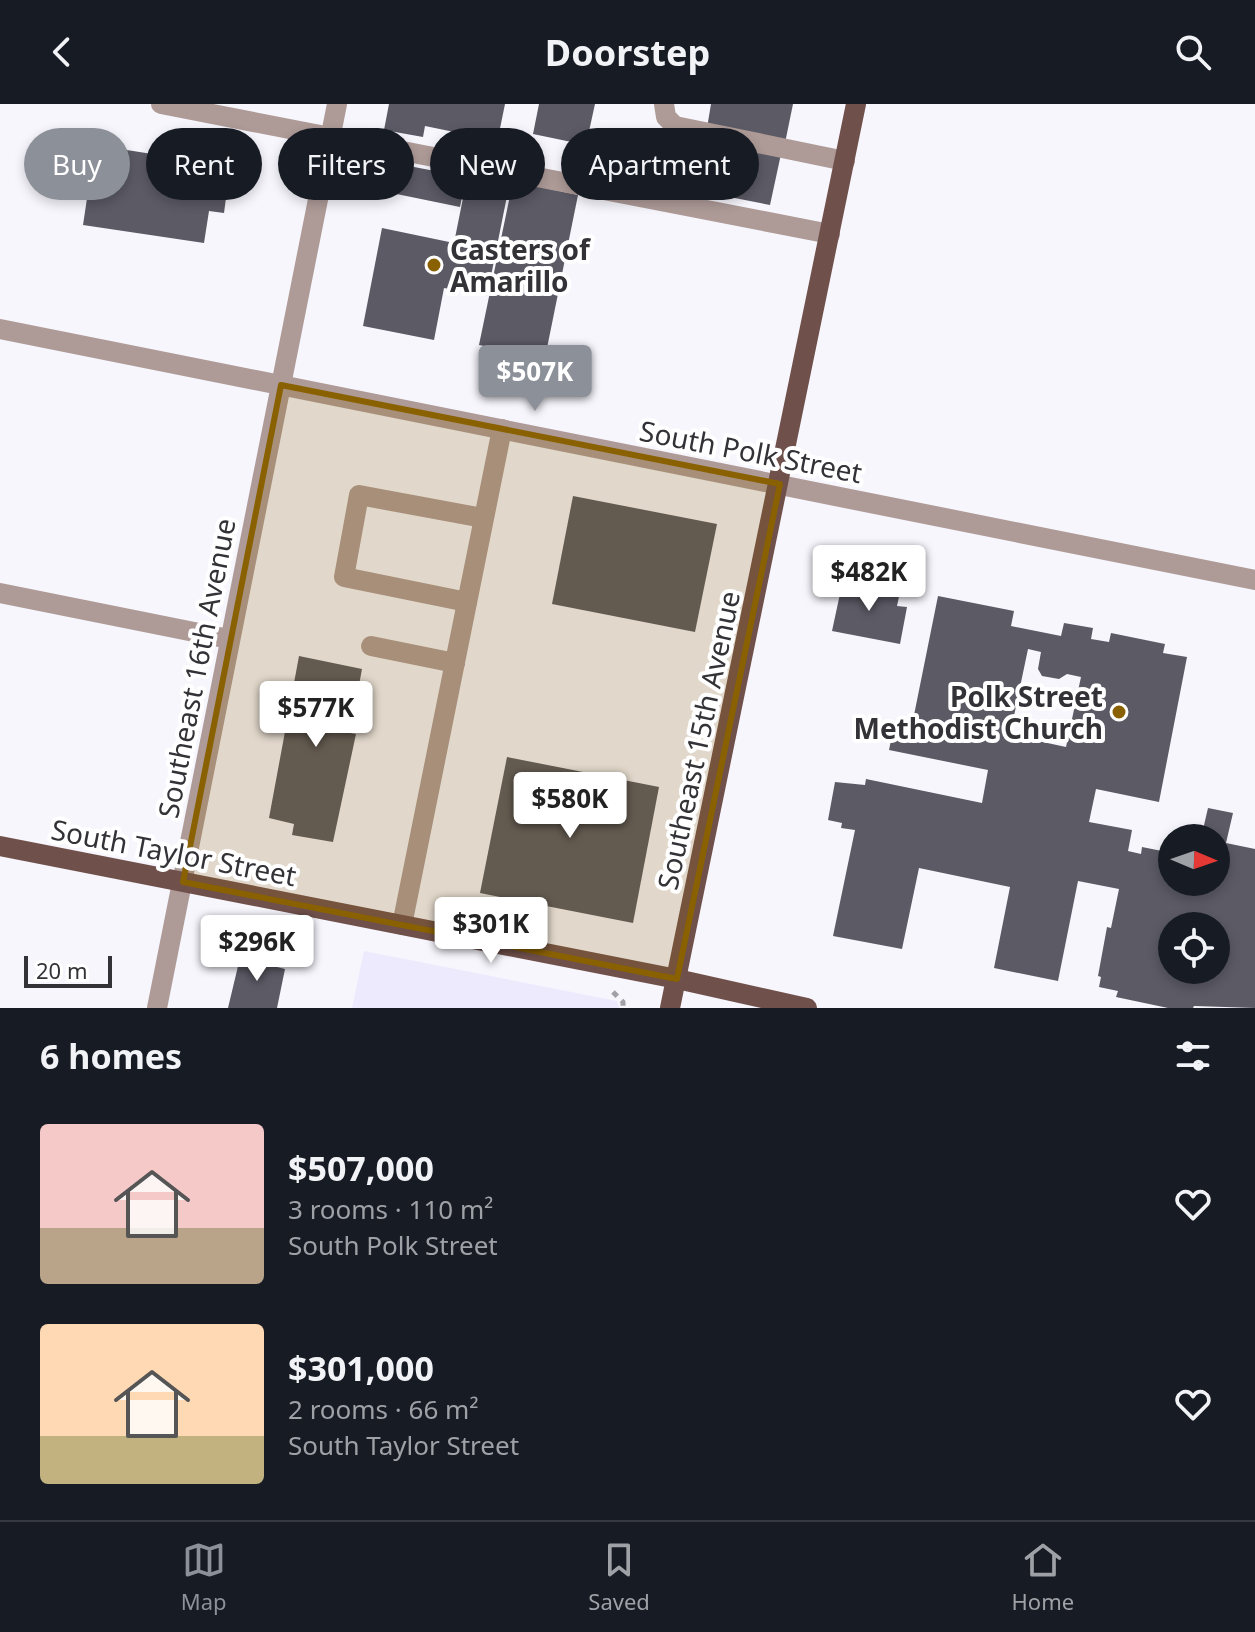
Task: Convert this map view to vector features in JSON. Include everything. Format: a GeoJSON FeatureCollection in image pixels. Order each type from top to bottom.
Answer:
{"type":"FeatureCollection","features":[{"type":"Feature","properties":{"kind":"main road","name":"Southeast 15th Avenue"},"geometry":{"type":"LineString","coordinates":[[670,1008],[856,104]]}},
{"type":"Feature","properties":{"kind":"main road","name":"South Taylor Street"},"geometry":{"type":"LineString","coordinates":[[0,846],[677,979],[807,1008]]}},
{"type":"Feature","properties":{"kind":"street"},"geometry":{"type":"LineString","coordinates":[[161,104],[278,128]]}},
{"type":"Feature","properties":{"kind":"street","name":"Southeast 16th Avenue"},"geometry":{"type":"LineString","coordinates":[[332,128],[337,104]]}},
{"type":"Feature","properties":{"kind":"street"},"geometry":{"type":"LineString","coordinates":[[664,104],[666,117],[675,126],[845,161]]}},
{"type":"Feature","properties":{"kind":"street"},"geometry":{"type":"LineString","coordinates":[[414,155],[830,234]]}},
{"type":"Feature","properties":{"kind":"street","name":"Southeast 16th Avenue"},"geometry":{"type":"LineString","coordinates":[[157,1008],[318,200]]}},
{"type":"Feature","properties":{"kind":"street","name":"South Polk Street"},"geometry":{"type":"LineString","coordinates":[[0,329],[1255,580]]}},
{"type":"Feature","properties":{"kind":"street"},"geometry":{"type":"LineString","coordinates":[[402,925],[502,429]]}},
{"type":"Feature","properties":{"kind":"street"},"geometry":{"type":"LineString","coordinates":[[467,602],[344,577],[359,495],[483,518]]}},
{"type":"Feature","properties":{"kind":"street"},"geometry":{"type":"LineString","coordinates":[[0,593],[229,639]]}},
{"type":"Feature","properties":{"kind":"street"},"geometry":{"type":"LineString","coordinates":[[371,646],[455,663]]}},
{"type":"Feature","properties":{"kind":"path"},"geometry":{"type":"LineString","coordinates":[[612,991],[623,1002],[623,1008]]}},
{"type":"Feature","properties":{"kind":"highlighted area"},"geometry":{"type":"Polygon","coordinates":[[[281,385],[780,484],[677,979],[183,882],[281,385]]]}},
{"type":"Feature","properties":{"kind":"shaded area"},"geometry":{"type":"Polygon","coordinates":[[[364,951],[617,1001],[619,1008],[352,1008],[364,951]]]}},
{"type":"Feature","properties":{"kind":"building"},"geometry":{"type":"Polygon","coordinates":[[[389,104],[505,104],[500,128],[425,126],[423,137],[414,135],[414,128],[384,128],[389,104]]]}},
{"type":"Feature","properties":{"kind":"building"},"geometry":{"type":"Polygon","coordinates":[[[539,104],[595,104],[590,128],[561,128],[561,140],[545,136],[545,128],[534,128],[539,104]]]}},
{"type":"Feature","properties":{"kind":"building"},"geometry":{"type":"Polygon","coordinates":[[[711,104],[793,104],[785,143],[759,138],[759,128],[707,128],[711,104]]]}},
{"type":"Feature","properties":{"kind":"building"},"geometry":{"type":"Polygon","coordinates":[[[759,150],[781,154],[770,205],[744,200],[759,200],[759,150]]]}},
{"type":"Feature","properties":{"kind":"building"},"geometry":{"type":"Polygon","coordinates":[[[130,151],[146,153],[146,200],[226,200],[224,213],[209,211],[204,243],[83,225],[87,200],[130,200],[130,151]]]}},
{"type":"Feature","properties":{"kind":"building"},"geometry":{"type":"Polygon","coordinates":[[[414,167],[430,170],[430,200],[461,200],[460,207],[414,198],[414,167]]]}},
{"type":"Feature","properties":{"kind":"building"},"geometry":{"type":"Polygon","coordinates":[[[545,188],[561,191],[561,200],[577,200],[545,358],[479,345],[509,200],[545,200],[545,188]]]}},
{"type":"Feature","properties":{"kind":"building","name":"Casters of Amarillo"},"geometry":{"type":"Polygon","coordinates":[[[463,200],[506,200],[487,296],[444,288],[434,340],[363,326],[382,228],[454,243],[463,200]]]}},
{"type":"Feature","properties":{"kind":"building"},"geometry":{"type":"Polygon","coordinates":[[[573,496],[717,524],[695,632],[552,604],[573,496]]]}},
{"type":"Feature","properties":{"kind":"building"},"geometry":{"type":"Polygon","coordinates":[[[844,575],[863,579],[860,591],[881,595],[882,588],[900,592],[897,606],[907,607],[900,644],[832,631],[844,575]]]}},
{"type":"Feature","properties":{"kind":"building"},"geometry":{"type":"Polygon","coordinates":[[[938,596],[1014,611],[1011,626],[1061,636],[1064,623],[1093,628],[1091,639],[1109,642],[1111,633],[1165,644],[1163,653],[1187,657],[1159,802],[1096,789],[1089,822],[1132,830],[1128,851],[1141,854],[1142,847],[1158,850],[1158,896],[1230,896],[1230,844],[1255,849],[1255,1008],[1168,1008],[1116,997],[1118,991],[1099,987],[1101,977],[1098,976],[1107,927],[1111,928],[1119,889],[1078,881],[1058,981],[994,968],[1010,887],[919,868],[902,949],[833,936],[855,830],[841,828],[842,823],[828,820],[835,782],[865,785],[866,779],[982,803],[988,770],[889,750],[895,721],[912,725],[938,596]],[[1028,649],[1010,735],[1066,747],[1081,677],[1067,674],[1059,679],[1042,676],[1038,669],[1041,652],[1028,649]]]}},
{"type":"Feature","properties":{"kind":"building"},"geometry":{"type":"Polygon","coordinates":[[[299,656],[362,669],[352,723],[348,722],[345,732],[356,734],[333,842],[292,835],[294,824],[269,818],[299,656]]]}},
{"type":"Feature","properties":{"kind":"building"},"geometry":{"type":"Polygon","coordinates":[[[507,757],[659,787],[633,923],[480,893],[507,757]]]}},
{"type":"Feature","properties":{"kind":"building"},"geometry":{"type":"Polygon","coordinates":[[[1208,808],[1233,813],[1230,826],[1204,824],[1208,808]]]}},
{"type":"Feature","properties":{"kind":"building"},"geometry":{"type":"Polygon","coordinates":[[[246,952],[279,959],[277,967],[285,969],[277,1008],[228,1008],[239,962],[244,963],[246,952]]]}},
{"type":"Feature","properties":{"kind":"place","name":"Casters of Amarillo"},"geometry":{"type":"Point","coordinates":[434,265]}},
{"type":"Feature","properties":{"kind":"place","name":"Polk Street Methodist Church"},"geometry":{"type":"Point","coordinates":[1119,712]}}]}
